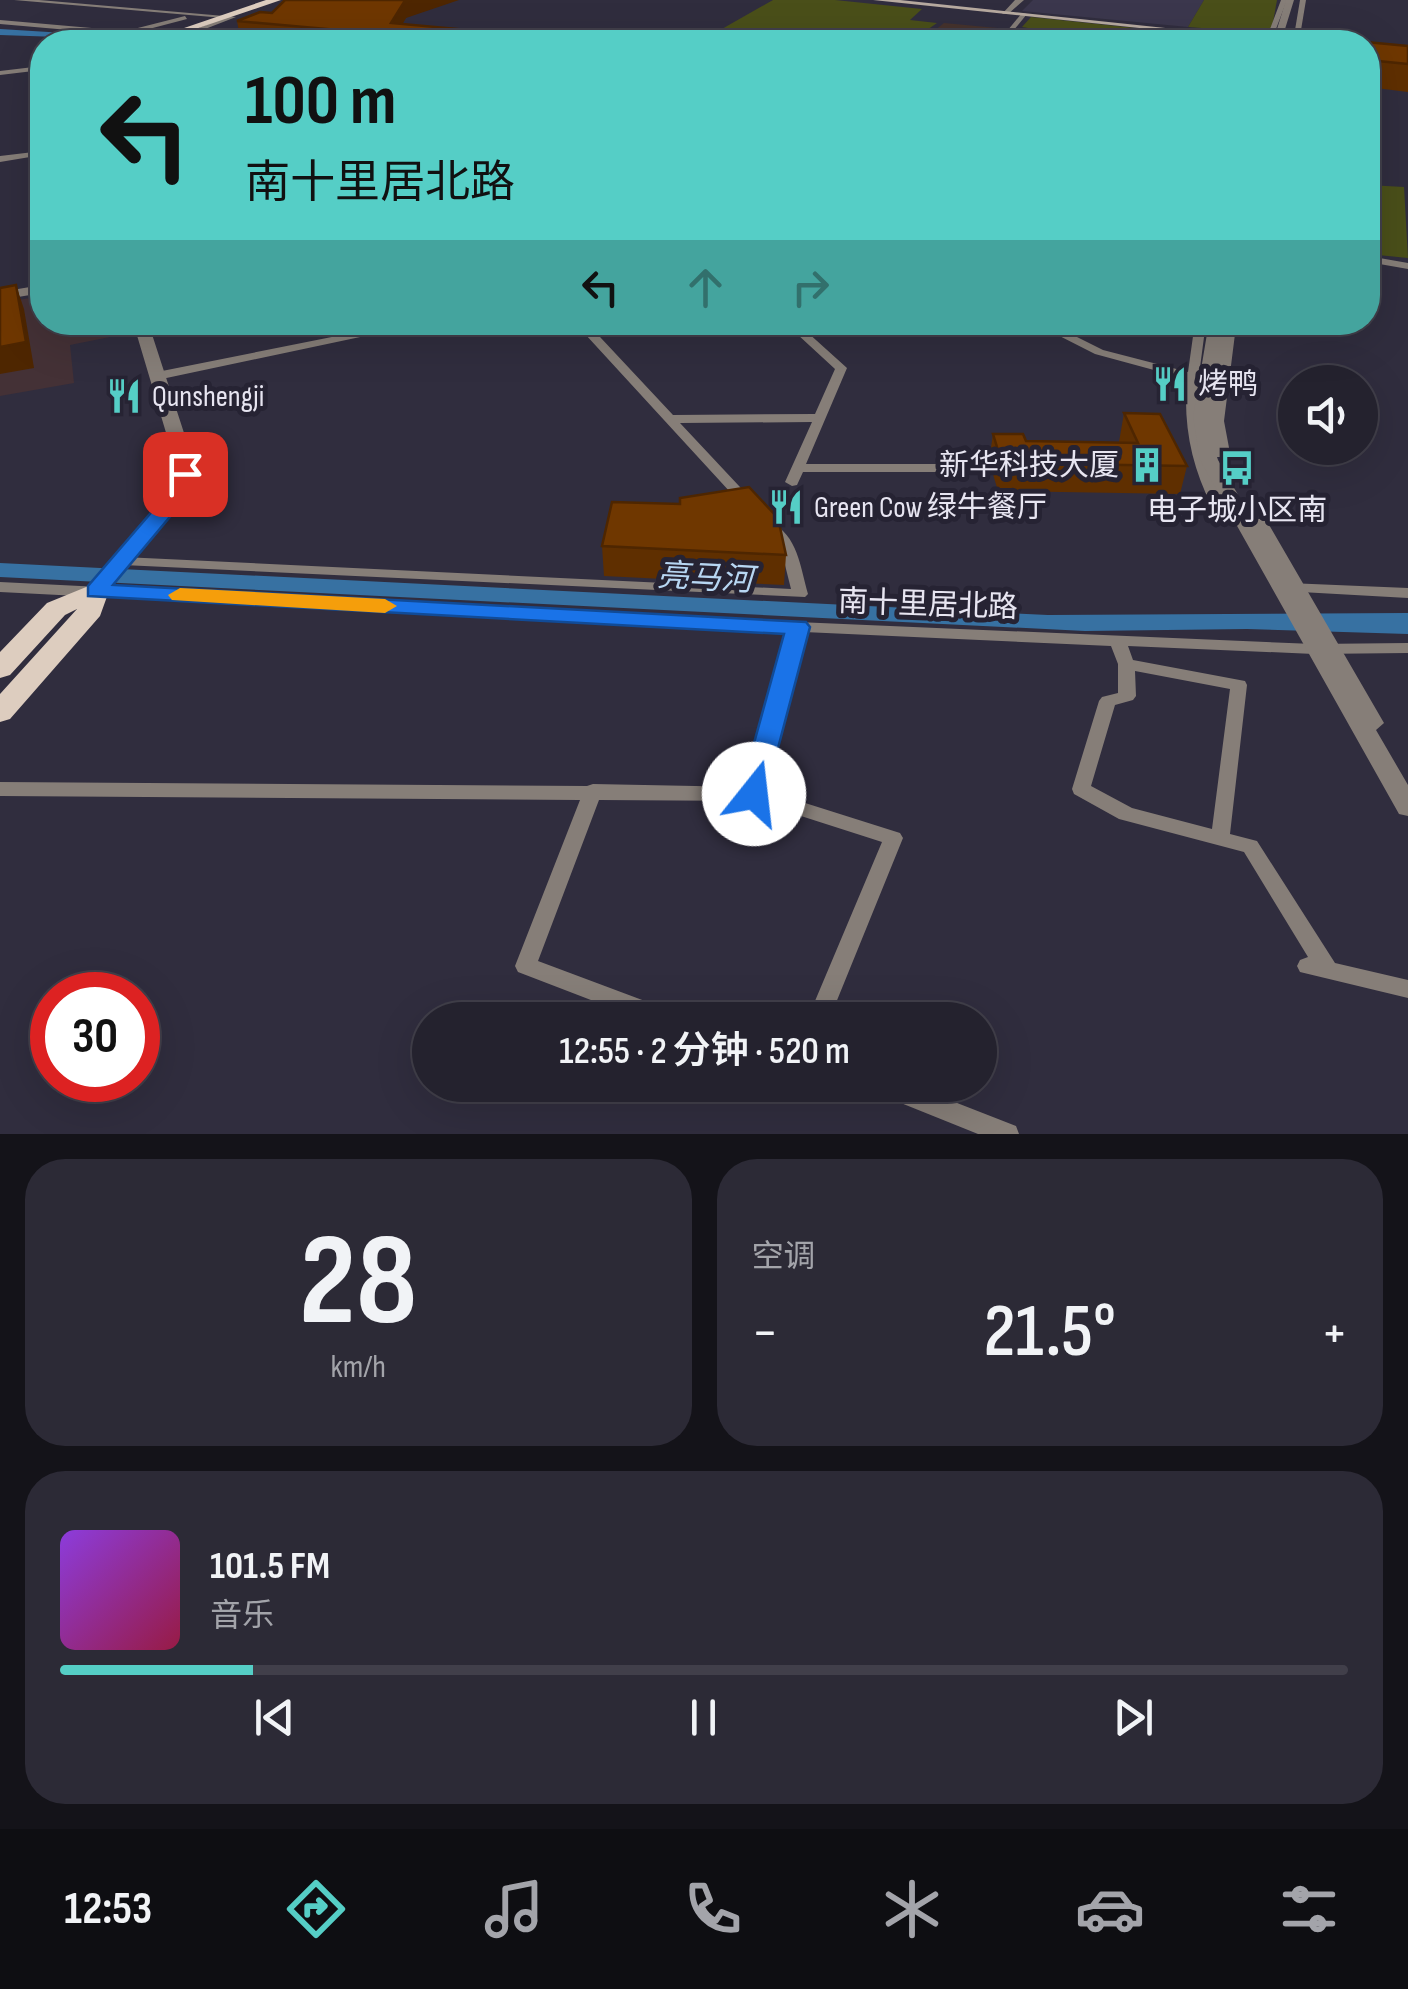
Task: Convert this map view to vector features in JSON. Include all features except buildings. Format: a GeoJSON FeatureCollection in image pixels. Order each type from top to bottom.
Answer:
{"type":"FeatureCollection","features":[{"type":"Feature","properties":{"kind":"main road"},"geometry":{"type":"LineString","coordinates":[[226,15],[264,0]]}},
{"type":"Feature","properties":{"kind":"main road"},"geometry":{"type":"LineString","coordinates":[[177,30],[276,0]]}},
{"type":"Feature","properties":{"kind":"main road"},"geometry":{"type":"LineString","coordinates":[[877,0],[1171,30]]}},
{"type":"Feature","properties":{"kind":"main road"},"geometry":{"type":"LineString","coordinates":[[0,669],[56,609],[96,591]]}},
{"type":"Feature","properties":{"kind":"main road"},"geometry":{"type":"LineString","coordinates":[[0,712],[91,610],[96,591]]}},
{"type":"Feature","properties":{"kind":"street"},"geometry":{"type":"LineString","coordinates":[[1005,12],[1017,0]]}},
{"type":"Feature","properties":{"kind":"street"},"geometry":{"type":"LineString","coordinates":[[1283,30],[1287,0]]}},
{"type":"Feature","properties":{"kind":"street"},"geometry":{"type":"LineString","coordinates":[[1287,30],[1301,0]]}},
{"type":"Feature","properties":{"kind":"street"},"geometry":{"type":"LineString","coordinates":[[18,1],[234,17],[198,30]]}},
{"type":"Feature","properties":{"kind":"street"},"geometry":{"type":"LineString","coordinates":[[1011,30],[1024,14]]}},
{"type":"Feature","properties":{"kind":"street"},"geometry":{"type":"LineString","coordinates":[[167,30],[184,18]]}},
{"type":"Feature","properties":{"kind":"street"},"geometry":{"type":"LineString","coordinates":[[0,22],[92,30]]}},
{"type":"Feature","properties":{"kind":"street"},"geometry":{"type":"LineString","coordinates":[[0,72],[30,69]]}},
{"type":"Feature","properties":{"kind":"street"},"geometry":{"type":"LineString","coordinates":[[0,159],[30,155]]}},
{"type":"Feature","properties":{"kind":"street"},"geometry":{"type":"LineString","coordinates":[[1380,262],[1408,266]]}},
{"type":"Feature","properties":{"kind":"street"},"geometry":{"type":"LineString","coordinates":[[0,296],[30,291]]}},
{"type":"Feature","properties":{"kind":"street"},"geometry":{"type":"LineString","coordinates":[[96,591],[183,488],[176,436],[144,335]]}},
{"type":"Feature","properties":{"kind":"street"},"geometry":{"type":"LineString","coordinates":[[157,376],[361,335]]}},
{"type":"Feature","properties":{"kind":"street"},"geometry":{"type":"LineString","coordinates":[[122,561],[800,594],[787,544],[591,335]]}},
{"type":"Feature","properties":{"kind":"street"},"geometry":{"type":"LineString","coordinates":[[803,335],[841,368],[795,475],[949,468]]}},
{"type":"Feature","properties":{"kind":"street"},"geometry":{"type":"LineString","coordinates":[[1063,335],[1098,352],[1206,379]]}},
{"type":"Feature","properties":{"kind":"street"},"geometry":{"type":"LineString","coordinates":[[1202,335],[1206,379],[1204,441],[1216,475],[1288,588]]}},
{"type":"Feature","properties":{"kind":"street"},"geometry":{"type":"LineString","coordinates":[[1214,335],[1206,379],[1222,454],[1288,588],[1408,807]]}},
{"type":"Feature","properties":{"kind":"street"},"geometry":{"type":"LineString","coordinates":[[1206,379],[1225,335]]}},
{"type":"Feature","properties":{"kind":"street"},"geometry":{"type":"LineString","coordinates":[[668,419],[820,418]]}},
{"type":"Feature","properties":{"kind":"street","name":"南十里居北路"},"geometry":{"type":"LineString","coordinates":[[0,587],[798,627],[1323,649],[1408,648]]}},
{"type":"Feature","properties":{"kind":"street"},"geometry":{"type":"LineString","coordinates":[[1288,588],[1408,593]]}},
{"type":"Feature","properties":{"kind":"street"},"geometry":{"type":"LineString","coordinates":[[754,794],[798,627]]}},
{"type":"Feature","properties":{"kind":"street"},"geometry":{"type":"LineString","coordinates":[[1118,639],[1126,664],[1127,696],[1108,700],[1082,790],[1126,814],[1250,846],[1318,968],[1408,990]]}},
{"type":"Feature","properties":{"kind":"street"},"geometry":{"type":"LineString","coordinates":[[1323,649],[1408,786]]}},
{"type":"Feature","properties":{"kind":"street"},"geometry":{"type":"LineString","coordinates":[[1126,664],[1239,685],[1220,839]]}},
{"type":"Feature","properties":{"kind":"street"},"geometry":{"type":"LineString","coordinates":[[0,789],[754,794],[894,838],[826,1002]]}},
{"type":"Feature","properties":{"kind":"street"},"geometry":{"type":"LineString","coordinates":[[593,791],[526,966],[621,1002]]}},
{"type":"Feature","properties":{"kind":"street"},"geometry":{"type":"LineString","coordinates":[[927,1102],[1007,1134]]}},
{"type":"Feature","properties":{"kind":"shaded area"},"geometry":{"type":"Polygon","coordinates":[[[1033,0],[1204,0],[1188,27],[1022,11],[1033,0]]]}},
{"type":"Feature","properties":{"kind":"shaded area"},"geometry":{"type":"Polygon","coordinates":[[[944,23],[1008,29],[1007,30],[935,30],[944,23]]]}},
{"type":"Feature","properties":{"kind":"shaded area"},"geometry":{"type":"Polygon","coordinates":[[[30,298],[30,335],[120,335],[70,345],[74,383],[0,396],[0,303],[30,298]]]}},
{"type":"Feature","properties":{"kind":"green space"},"geometry":{"type":"Polygon","coordinates":[[[773,0],[835,0],[922,9],[910,20],[937,23],[927,30],[720,30],[773,0]]]}},
{"type":"Feature","properties":{"kind":"green space"},"geometry":{"type":"Polygon","coordinates":[[[1204,0],[1277,0],[1272,30],[1188,27],[1204,0]]]}},
{"type":"Feature","properties":{"kind":"green space"},"geometry":{"type":"Polygon","coordinates":[[[1031,17],[1154,30],[1033,30],[1022,27],[1031,17]]]}},
{"type":"Feature","properties":{"kind":"green space"},"geometry":{"type":"Polygon","coordinates":[[[1380,186],[1404,187],[1408,258],[1380,255],[1380,186]]]}},
{"type":"Feature","properties":{"kind":"water"},"geometry":{"type":"Polygon","coordinates":[[[0,29],[30,31],[30,36],[0,35],[0,29]]]}},
{"type":"Feature","properties":{"kind":"water"},"geometry":{"type":"Polygon","coordinates":[[[0,563],[1048,615],[1408,613],[1408,634],[1247,629],[1085,631],[0,577],[0,563]]]}},
{"type":"Feature","properties":{"kind":"slow traffic"},"geometry":{"type":"LineString","coordinates":[[180,595],[385,606]]}},
{"type":"Feature","properties":{"kind":"place","name":"烤鸭"},"geometry":{"type":"Point","coordinates":[1170,384]}},
{"type":"Feature","properties":{"kind":"place","name":"Qunshengji"},"geometry":{"type":"Point","coordinates":[124,396]}},
{"type":"Feature","properties":{"kind":"place","name":"新华科技大厦"},"geometry":{"type":"Point","coordinates":[1147,465]}},
{"type":"Feature","properties":{"kind":"place","name":"电子城小区南"},"geometry":{"type":"Point","coordinates":[1237,468]}},
{"type":"Feature","properties":{"kind":"place","name":"Green Cow 绿牛餐厅"},"geometry":{"type":"Point","coordinates":[786,507]}},
{"type":"Feature","properties":{"kind":"route"},"geometry":{"type":"LineString","coordinates":[[185,474],[183,488],[96,591],[798,627],[754,794]]}},
{"type":"Feature","properties":{"kind":"water label","name":"亮马河"},"geometry":{"type":"Point","coordinates":[705,577]}}]}
